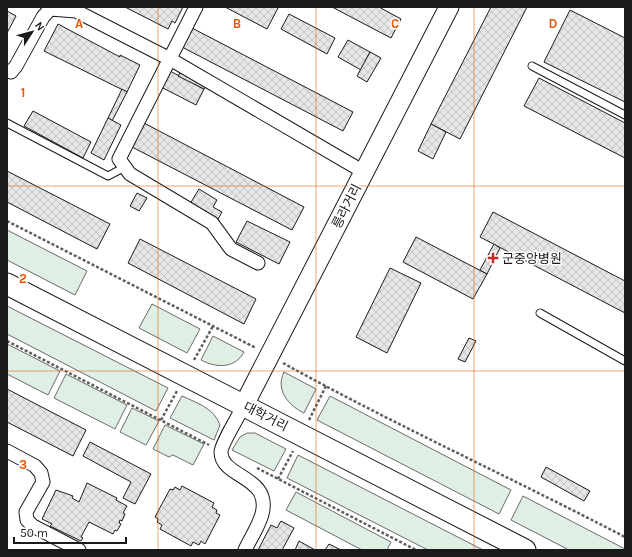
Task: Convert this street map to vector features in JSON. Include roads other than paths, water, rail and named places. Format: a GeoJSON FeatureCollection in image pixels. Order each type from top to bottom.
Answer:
{"type":"FeatureCollection","features":[{"type":"Feature","properties":{"kind":"main road","name":"릉라거리"},"geometry":{"type":"LineString","coordinates":[[244,405],[449,7]]}},
{"type":"Feature","properties":{"kind":"main road","name":"대학거리"},"geometry":{"type":"LineString","coordinates":[[7,284],[525,550]]}},
{"type":"Feature","properties":{"kind":"street"},"geometry":{"type":"LineString","coordinates":[[196,7],[119,159],[130,174],[212,223],[231,249],[258,263]]}},
{"type":"Feature","properties":{"kind":"street"},"geometry":{"type":"LineString","coordinates":[[8,75],[49,8],[76,11],[170,59],[364,172]]}},
{"type":"Feature","properties":{"kind":"street"},"geometry":{"type":"LineString","coordinates":[[244,405],[221,450],[222,460],[232,470],[256,485],[263,499],[263,514],[245,550]]}},
{"type":"Feature","properties":{"kind":"street"},"geometry":{"type":"LineString","coordinates":[[7,452],[35,466],[42,473],[43,482],[26,512],[27,520],[33,526],[79,550]]}},
{"type":"Feature","properties":{"kind":"lane"},"geometry":{"type":"LineString","coordinates":[[532,66],[625,115]]}},
{"type":"Feature","properties":{"kind":"lane"},"geometry":{"type":"LineString","coordinates":[[7,123],[108,176],[125,167]]}},
{"type":"Feature","properties":{"kind":"lane"},"geometry":{"type":"LineString","coordinates":[[540,313],[625,361]]}},
{"type":"Feature","properties":{"kind":"place","name":"군중앙병원"},"geometry":{"type":"Point","coordinates":[493,258]}}]}
